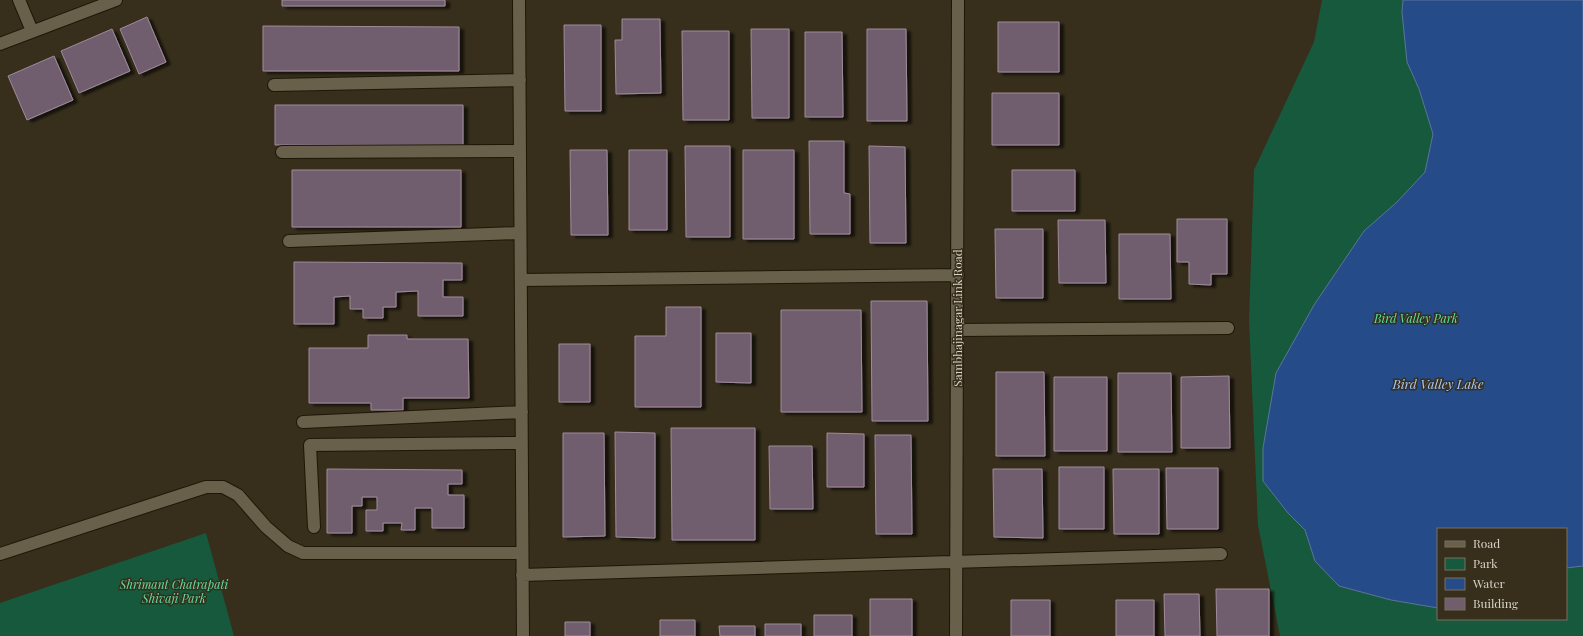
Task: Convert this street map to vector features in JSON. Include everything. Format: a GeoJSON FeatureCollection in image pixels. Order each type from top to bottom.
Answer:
{"type":"FeatureCollection","features":[{"type":"Feature","properties":{"kind":"street"},"geometry":{"type":"LineString","coordinates":[[19,0],[32,31]]}},
{"type":"Feature","properties":{"kind":"street"},"geometry":{"type":"LineString","coordinates":[[0,44],[116,0]]}},
{"type":"Feature","properties":{"kind":"street"},"geometry":{"type":"LineString","coordinates":[[519,0],[522,636]]}},
{"type":"Feature","properties":{"kind":"street","name":"Sambhajinagar Link Road"},"geometry":{"type":"LineString","coordinates":[[956,636],[958,0]]}},
{"type":"Feature","properties":{"kind":"street"},"geometry":{"type":"LineString","coordinates":[[274,85],[520,80]]}},
{"type":"Feature","properties":{"kind":"street"},"geometry":{"type":"LineString","coordinates":[[282,152],[520,151]]}},
{"type":"Feature","properties":{"kind":"street"},"geometry":{"type":"LineString","coordinates":[[289,241],[520,233]]}},
{"type":"Feature","properties":{"kind":"street"},"geometry":{"type":"LineString","coordinates":[[520,280],[958,275]]}},
{"type":"Feature","properties":{"kind":"street"},"geometry":{"type":"LineString","coordinates":[[957,330],[1228,328]]}},
{"type":"Feature","properties":{"kind":"street"},"geometry":{"type":"LineString","coordinates":[[303,422],[522,412]]}},
{"type":"Feature","properties":{"kind":"street"},"geometry":{"type":"LineString","coordinates":[[314,527],[310,445],[522,444]]}},
{"type":"Feature","properties":{"kind":"street"},"geometry":{"type":"LineString","coordinates":[[0,554],[206,487],[223,488],[238,495],[266,527],[288,546],[302,553],[522,553]]}},
{"type":"Feature","properties":{"kind":"street"},"geometry":{"type":"LineString","coordinates":[[522,574],[1221,554]]}},
{"type":"Feature","properties":{"kind":"green space","name":"Bird Valley Lake"},"geometry":{"type":"Polygon","coordinates":[[[1322,0],[1583,0],[1583,636],[1280,636],[1258,525],[1249,320],[1254,170],[1314,42],[1322,0]]]}},
{"type":"Feature","properties":{"kind":"green space","name":"Shrimant Chatrapati Shivaji Park"},"geometry":{"type":"Polygon","coordinates":[[[206,533],[234,636],[0,636],[0,603],[206,533]]]}},
{"type":"Feature","properties":{"kind":"water","name":"Bird Valley Lake"},"geometry":{"type":"Polygon","coordinates":[[[1403,0],[1583,0],[1583,566],[1567,568],[1567,528],[1437,528],[1437,608],[1391,600],[1339,586],[1315,561],[1305,530],[1288,513],[1263,481],[1263,448],[1276,373],[1314,305],[1364,231],[1397,202],[1425,172],[1433,134],[1419,89],[1407,62],[1402,12],[1403,0]]]}},
{"type":"Feature","properties":{"kind":"building"},"geometry":{"type":"Polygon","coordinates":[[[282,0],[445,0],[445,6],[282,6],[282,0]]]}},
{"type":"Feature","properties":{"kind":"building"},"geometry":{"type":"Polygon","coordinates":[[[147,17],[166,62],[139,74],[120,29],[147,17]]]}},
{"type":"Feature","properties":{"kind":"building"},"geometry":{"type":"Polygon","coordinates":[[[622,19],[660,19],[661,93],[616,94],[615,40],[622,40],[622,19]]]}},
{"type":"Feature","properties":{"kind":"building"},"geometry":{"type":"Polygon","coordinates":[[[998,22],[1059,22],[1059,72],[998,72],[998,22]]]}},
{"type":"Feature","properties":{"kind":"building"},"geometry":{"type":"Polygon","coordinates":[[[564,25],[601,25],[601,111],[565,111],[564,25]]]}},
{"type":"Feature","properties":{"kind":"building"},"geometry":{"type":"Polygon","coordinates":[[[263,26],[459,27],[459,71],[263,71],[263,26]]]}},
{"type":"Feature","properties":{"kind":"building"},"geometry":{"type":"Polygon","coordinates":[[[112,29],[130,71],[79,93],[61,51],[112,29]]]}},
{"type":"Feature","properties":{"kind":"building"},"geometry":{"type":"Polygon","coordinates":[[[751,29],[789,29],[789,118],[752,118],[751,29]]]}},
{"type":"Feature","properties":{"kind":"building"},"geometry":{"type":"Polygon","coordinates":[[[867,29],[906,29],[907,121],[867,121],[867,29]]]}},
{"type":"Feature","properties":{"kind":"building"},"geometry":{"type":"Polygon","coordinates":[[[682,31],[729,31],[729,120],[683,120],[682,31]]]}},
{"type":"Feature","properties":{"kind":"building"},"geometry":{"type":"Polygon","coordinates":[[[805,32],[842,32],[843,117],[805,117],[805,32]]]}},
{"type":"Feature","properties":{"kind":"building"},"geometry":{"type":"Polygon","coordinates":[[[54,56],[73,100],[27,120],[8,76],[54,56]]]}},
{"type":"Feature","properties":{"kind":"building"},"geometry":{"type":"Polygon","coordinates":[[[992,93],[1059,93],[1059,145],[992,145],[992,93]]]}},
{"type":"Feature","properties":{"kind":"building"},"geometry":{"type":"Polygon","coordinates":[[[275,105],[463,105],[463,145],[275,145],[275,105]]]}},
{"type":"Feature","properties":{"kind":"building"},"geometry":{"type":"Polygon","coordinates":[[[809,141],[844,141],[844,193],[850,194],[850,234],[810,234],[809,141]]]}},
{"type":"Feature","properties":{"kind":"building"},"geometry":{"type":"Polygon","coordinates":[[[685,146],[730,146],[730,237],[686,237],[685,146]]]}},
{"type":"Feature","properties":{"kind":"building"},"geometry":{"type":"Polygon","coordinates":[[[869,146],[905,147],[906,243],[870,243],[869,146]]]}},
{"type":"Feature","properties":{"kind":"building"},"geometry":{"type":"Polygon","coordinates":[[[570,150],[607,150],[608,235],[571,235],[570,150]]]}},
{"type":"Feature","properties":{"kind":"building"},"geometry":{"type":"Polygon","coordinates":[[[629,150],[667,150],[667,230],[629,230],[629,150]]]}},
{"type":"Feature","properties":{"kind":"building"},"geometry":{"type":"Polygon","coordinates":[[[743,150],[794,150],[794,239],[743,239],[743,150]]]}},
{"type":"Feature","properties":{"kind":"building"},"geometry":{"type":"Polygon","coordinates":[[[292,170],[461,170],[461,227],[292,227],[292,170]]]}},
{"type":"Feature","properties":{"kind":"building"},"geometry":{"type":"Polygon","coordinates":[[[1012,170],[1075,170],[1075,211],[1012,211],[1012,170]]]}},
{"type":"Feature","properties":{"kind":"building"},"geometry":{"type":"Polygon","coordinates":[[[1177,219],[1227,219],[1227,274],[1211,274],[1211,285],[1189,284],[1189,262],[1177,262],[1177,219]]]}},
{"type":"Feature","properties":{"kind":"building"},"geometry":{"type":"Polygon","coordinates":[[[1058,220],[1105,220],[1106,283],[1059,283],[1058,220]]]}},
{"type":"Feature","properties":{"kind":"building"},"geometry":{"type":"Polygon","coordinates":[[[995,229],[1043,229],[1043,298],[996,298],[995,229]]]}},
{"type":"Feature","properties":{"kind":"building"},"geometry":{"type":"Polygon","coordinates":[[[1119,234],[1170,234],[1171,299],[1119,299],[1119,234]]]}},
{"type":"Feature","properties":{"kind":"building"},"geometry":{"type":"Polygon","coordinates":[[[294,262],[462,263],[462,280],[443,280],[443,297],[463,297],[463,316],[418,316],[418,291],[396,292],[396,307],[383,307],[383,318],[363,318],[363,309],[350,309],[350,296],[334,297],[334,324],[294,324],[294,262]]]}},
{"type":"Feature","properties":{"kind":"building"},"geometry":{"type":"Polygon","coordinates":[[[871,301],[927,301],[928,421],[872,421],[871,301]]]}},
{"type":"Feature","properties":{"kind":"building"},"geometry":{"type":"Polygon","coordinates":[[[666,307],[701,307],[701,407],[635,407],[635,336],[666,336],[666,307]]]}},
{"type":"Feature","properties":{"kind":"building"},"geometry":{"type":"Polygon","coordinates":[[[781,310],[861,310],[862,412],[781,412],[781,310]]]}},
{"type":"Feature","properties":{"kind":"building"},"geometry":{"type":"Polygon","coordinates":[[[716,333],[751,333],[751,383],[716,382],[716,333]]]}},
{"type":"Feature","properties":{"kind":"building"},"geometry":{"type":"Polygon","coordinates":[[[368,335],[407,335],[407,339],[468,339],[469,398],[403,398],[403,410],[371,410],[371,403],[309,403],[309,348],[368,348],[368,335]]]}},
{"type":"Feature","properties":{"kind":"building"},"geometry":{"type":"Polygon","coordinates":[[[559,344],[590,344],[590,402],[559,402],[559,344]]]}},
{"type":"Feature","properties":{"kind":"building"},"geometry":{"type":"Polygon","coordinates":[[[996,372],[1044,372],[1045,456],[996,456],[996,372]]]}},
{"type":"Feature","properties":{"kind":"building"},"geometry":{"type":"Polygon","coordinates":[[[1118,373],[1171,373],[1172,452],[1118,452],[1118,373]]]}},
{"type":"Feature","properties":{"kind":"building"},"geometry":{"type":"Polygon","coordinates":[[[1229,376],[1230,448],[1181,448],[1181,377],[1229,376]]]}},
{"type":"Feature","properties":{"kind":"building"},"geometry":{"type":"Polygon","coordinates":[[[1054,377],[1107,377],[1107,451],[1054,451],[1054,377]]]}},
{"type":"Feature","properties":{"kind":"building"},"geometry":{"type":"Polygon","coordinates":[[[671,428],[755,428],[755,540],[672,540],[671,428]]]}},
{"type":"Feature","properties":{"kind":"building"},"geometry":{"type":"Polygon","coordinates":[[[615,432],[655,433],[655,538],[616,537],[615,432]]]}},
{"type":"Feature","properties":{"kind":"building"},"geometry":{"type":"Polygon","coordinates":[[[563,433],[604,433],[605,536],[563,537],[563,433]]]}},
{"type":"Feature","properties":{"kind":"building"},"geometry":{"type":"Polygon","coordinates":[[[827,433],[864,434],[864,487],[827,487],[827,433]]]}},
{"type":"Feature","properties":{"kind":"building"},"geometry":{"type":"Polygon","coordinates":[[[875,435],[911,435],[912,534],[876,534],[875,435]]]}},
{"type":"Feature","properties":{"kind":"building"},"geometry":{"type":"Polygon","coordinates":[[[769,446],[812,446],[813,509],[770,509],[769,446]]]}},
{"type":"Feature","properties":{"kind":"building"},"geometry":{"type":"Polygon","coordinates":[[[1059,467],[1104,467],[1104,529],[1059,529],[1059,467]]]}},
{"type":"Feature","properties":{"kind":"building"},"geometry":{"type":"Polygon","coordinates":[[[1166,468],[1218,468],[1218,529],[1167,529],[1166,468]]]}},
{"type":"Feature","properties":{"kind":"building"},"geometry":{"type":"Polygon","coordinates":[[[327,469],[462,470],[462,484],[448,484],[448,495],[464,495],[464,528],[432,528],[432,508],[415,508],[415,530],[401,530],[402,523],[383,523],[383,531],[366,531],[366,510],[377,510],[377,497],[362,497],[362,506],[352,506],[352,533],[327,533],[327,469]]]}},
{"type":"Feature","properties":{"kind":"building"},"geometry":{"type":"Polygon","coordinates":[[[993,469],[1042,469],[1043,538],[994,537],[993,469]]]}},
{"type":"Feature","properties":{"kind":"building"},"geometry":{"type":"Polygon","coordinates":[[[1113,469],[1159,469],[1159,534],[1114,534],[1113,469]]]}},
{"type":"Feature","properties":{"kind":"building"},"geometry":{"type":"Polygon","coordinates":[[[1216,589],[1269,589],[1269,636],[1217,636],[1216,589]]]}},
{"type":"Feature","properties":{"kind":"building"},"geometry":{"type":"Polygon","coordinates":[[[1164,594],[1199,594],[1200,636],[1165,636],[1164,594]]]}},
{"type":"Feature","properties":{"kind":"building"},"geometry":{"type":"Polygon","coordinates":[[[870,599],[912,599],[912,636],[870,636],[870,599]]]}},
{"type":"Feature","properties":{"kind":"building"},"geometry":{"type":"Polygon","coordinates":[[[1011,600],[1050,600],[1050,636],[1011,636],[1011,600]]]}},
{"type":"Feature","properties":{"kind":"building"},"geometry":{"type":"Polygon","coordinates":[[[1116,600],[1154,600],[1154,636],[1116,636],[1116,600]]]}},
{"type":"Feature","properties":{"kind":"building"},"geometry":{"type":"Polygon","coordinates":[[[814,615],[852,615],[852,636],[814,636],[814,615]]]}},
{"type":"Feature","properties":{"kind":"building"},"geometry":{"type":"Polygon","coordinates":[[[660,620],[695,620],[695,636],[660,636],[660,620]]]}},
{"type":"Feature","properties":{"kind":"building"},"geometry":{"type":"Polygon","coordinates":[[[565,622],[590,622],[590,636],[565,636],[565,622]]]}},
{"type":"Feature","properties":{"kind":"building"},"geometry":{"type":"Polygon","coordinates":[[[765,624],[801,624],[801,636],[765,636],[765,624]]]}},
{"type":"Feature","properties":{"kind":"building"},"geometry":{"type":"Polygon","coordinates":[[[719,626],[755,626],[755,636],[720,636],[719,626]]]}},
{"type":"Feature","properties":{"kind":"park label","name":"Bird Valley Park"},"geometry":{"type":"Point","coordinates":[1416,318]}}]}
